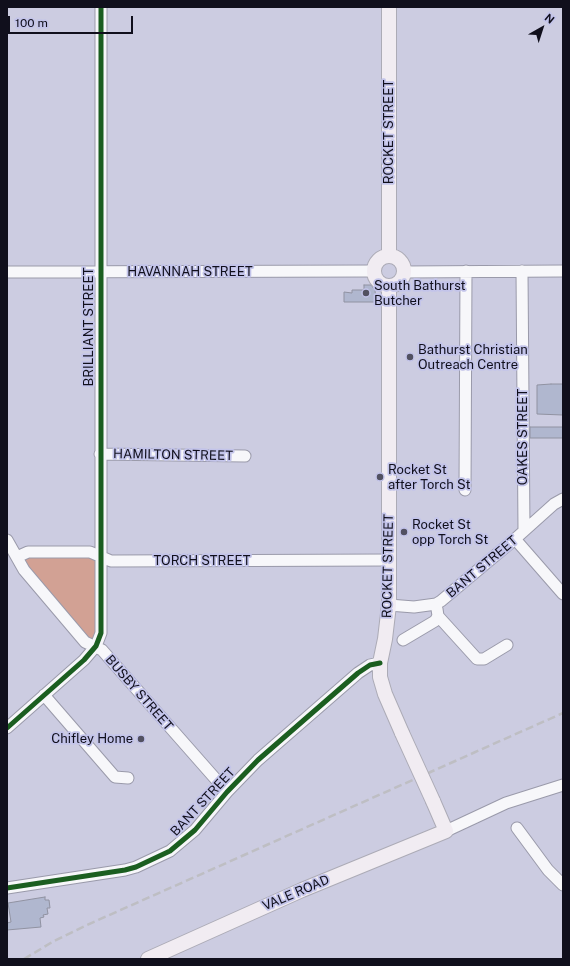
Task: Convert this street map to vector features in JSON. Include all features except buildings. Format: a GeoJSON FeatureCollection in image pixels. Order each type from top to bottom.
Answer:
{"type":"FeatureCollection","features":[{"type":"Feature","properties":{"kind":"main road","name":"ROCKET STREET"},"geometry":{"type":"LineString","coordinates":[[389,7],[390,256]]}},
{"type":"Feature","properties":{"kind":"main road"},"geometry":{"type":"LineString","coordinates":[[390,256],[402,263],[404,272],[401,281],[398,284],[389,287],[377,280],[374,272],[380,259],[390,256]]}},
{"type":"Feature","properties":{"kind":"main road","name":"ROCKET STREET"},"geometry":{"type":"LineString","coordinates":[[389,287],[389,605],[385,639],[380,663],[380,677],[385,694],[446,831]]}},
{"type":"Feature","properties":{"kind":"main road","name":"VALE ROAD"},"geometry":{"type":"LineString","coordinates":[[148,959],[302,890],[446,831]]}},
{"type":"Feature","properties":{"kind":"street","name":"BRILLIANT STREET"},"geometry":{"type":"LineString","coordinates":[[96,646],[99,639],[101,626],[101,7]]}},
{"type":"Feature","properties":{"kind":"street"},"geometry":{"type":"LineString","coordinates":[[465,490],[466,271]]}},
{"type":"Feature","properties":{"kind":"street","name":"OAKES STREET"},"geometry":{"type":"LineString","coordinates":[[522,271],[524,531]]}},
{"type":"Feature","properties":{"kind":"street"},"geometry":{"type":"LineString","coordinates":[[404,272],[563,271]]}},
{"type":"Feature","properties":{"kind":"street","name":"HAVANNAH STREET"},"geometry":{"type":"LineString","coordinates":[[7,272],[374,272]]}},
{"type":"Feature","properties":{"kind":"street","name":"HAMILTON STREET"},"geometry":{"type":"LineString","coordinates":[[100,454],[245,456]]}},
{"type":"Feature","properties":{"kind":"street","name":"BANT STREET"},"geometry":{"type":"LineString","coordinates":[[389,605],[414,607],[436,604],[515,539],[554,504],[563,499]]}},
{"type":"Feature","properties":{"kind":"street"},"geometry":{"type":"LineString","coordinates":[[515,539],[563,594]]}},
{"type":"Feature","properties":{"kind":"street","name":"BUSBY STREET"},"geometry":{"type":"LineString","coordinates":[[7,540],[24,570],[85,642],[102,650],[227,792]]}},
{"type":"Feature","properties":{"kind":"street","name":"TORCH STREET"},"geometry":{"type":"LineString","coordinates":[[17,557],[28,552],[90,552],[111,561],[389,560]]}},
{"type":"Feature","properties":{"kind":"street"},"geometry":{"type":"LineString","coordinates":[[436,604],[438,616],[478,659],[484,659],[507,645]]}},
{"type":"Feature","properties":{"kind":"street"},"geometry":{"type":"LineString","coordinates":[[403,640],[435,621],[438,616]]}},
{"type":"Feature","properties":{"kind":"street"},"geometry":{"type":"LineString","coordinates":[[7,728],[84,660],[96,646]]}},
{"type":"Feature","properties":{"kind":"street","name":"BANT STREET"},"geometry":{"type":"LineString","coordinates":[[7,888],[125,870],[156,859],[170,851],[195,830],[227,792],[258,760],[358,673],[370,665],[380,663]]}},
{"type":"Feature","properties":{"kind":"street"},"geometry":{"type":"LineString","coordinates":[[44,695],[115,777],[128,778]]}},
{"type":"Feature","properties":{"kind":"street"},"geometry":{"type":"LineString","coordinates":[[446,831],[506,803],[563,785]]}},
{"type":"Feature","properties":{"kind":"street"},"geometry":{"type":"LineString","coordinates":[[517,828],[548,870],[563,885]]}},
{"type":"Feature","properties":{"kind":"shaded area"},"geometry":{"type":"Polygon","coordinates":[[[17,557],[100,557],[96,646],[17,557]]]}},
{"type":"Feature","properties":{"kind":"railway"},"geometry":{"type":"LineString","coordinates":[[24,959],[54,941],[87,925],[563,713]]}},
{"type":"Feature","properties":{"kind":"cycle path"},"geometry":{"type":"LineString","coordinates":[[7,728],[84,660],[96,646],[101,633],[101,7]]}},
{"type":"Feature","properties":{"kind":"cycle path"},"geometry":{"type":"LineString","coordinates":[[7,888],[125,870],[136,867],[170,851],[195,830],[227,792],[258,760],[358,673],[370,665],[380,663]]}},
{"type":"Feature","properties":{"kind":"place","name":"South Bathurst Butcher"},"geometry":{"type":"Point","coordinates":[366,293]}},
{"type":"Feature","properties":{"kind":"place","name":"Bathurst Christian Outreach Centre"},"geometry":{"type":"Point","coordinates":[410,357]}},
{"type":"Feature","properties":{"kind":"place","name":"Rocket St after Torch St"},"geometry":{"type":"Point","coordinates":[380,477]}},
{"type":"Feature","properties":{"kind":"place","name":"Rocket St opp Torch St"},"geometry":{"type":"Point","coordinates":[404,532]}},
{"type":"Feature","properties":{"kind":"place","name":"Chifley Home"},"geometry":{"type":"Point","coordinates":[141,739]}}]}
